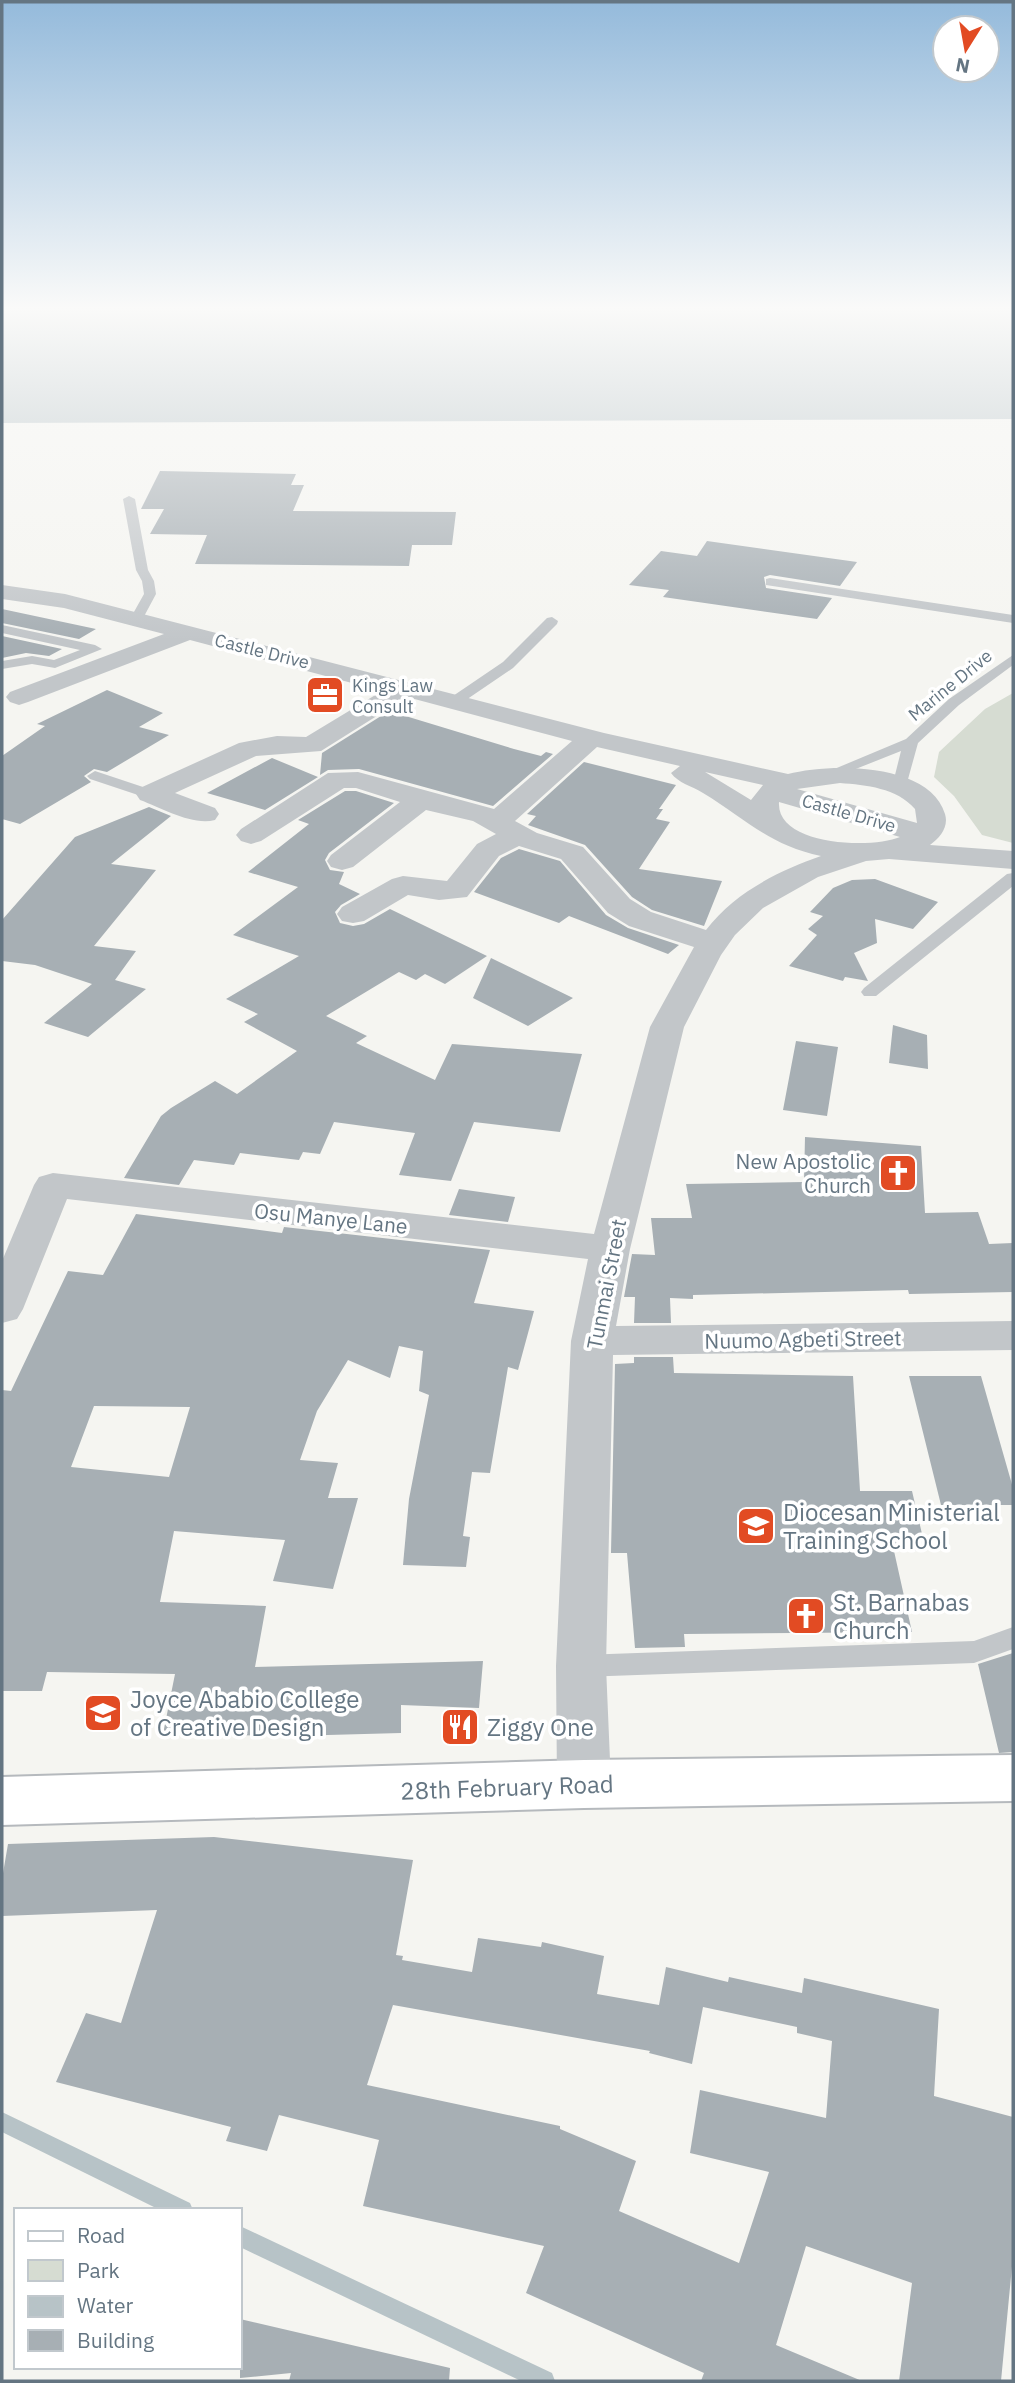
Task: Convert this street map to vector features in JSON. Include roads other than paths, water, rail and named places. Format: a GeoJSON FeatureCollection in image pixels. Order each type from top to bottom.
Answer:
{"type":"FeatureCollection","features":[{"type":"Feature","properties":{"kind":"main road","name":"28th February Road"},"geometry":{"type":"LineString","coordinates":[[2,1801],[584,1784],[1013,1778]]}},
{"type":"Feature","properties":{"kind":"street","name":"Castle Drive"},"geometry":{"type":"LineString","coordinates":[[2,592],[65,601],[190,632],[928,823],[1013,857]]}},
{"type":"Feature","properties":{"kind":"street"},"geometry":{"type":"LineString","coordinates":[[19,697],[190,632]]}},
{"type":"Feature","properties":{"kind":"street"},"geometry":{"type":"LineString","coordinates":[[150,794],[249,749],[277,744],[312,745],[405,688]]}},
{"type":"Feature","properties":{"kind":"street","name":"Castle Drive"},"geometry":{"type":"LineString","coordinates":[[597,739],[708,782],[779,832],[819,848],[1013,857]]}},
{"type":"Feature","properties":{"kind":"street"},"geometry":{"type":"LineString","coordinates":[[353,914],[402,885],[439,891],[456,890],[506,828],[597,739]]}},
{"type":"Feature","properties":{"kind":"street"},"geometry":{"type":"LineString","coordinates":[[779,832],[764,815],[764,802],[780,786],[828,775],[878,779],[900,786],[920,798],[928,823]]}},
{"type":"Feature","properties":{"kind":"street"},"geometry":{"type":"LineString","coordinates":[[251,835],[338,779],[372,783],[420,800],[483,816],[506,828],[572,853],[619,906],[640,919],[713,943]]}},
{"type":"Feature","properties":{"kind":"street"},"geometry":{"type":"LineString","coordinates":[[150,794],[205,814]]}},
{"type":"Feature","properties":{"kind":"street"},"geometry":{"type":"LineString","coordinates":[[342,861],[420,800]]}},
{"type":"Feature","properties":{"kind":"street","name":"Tunmai Street"},"geometry":{"type":"LineString","coordinates":[[584,1784],[581,1666],[592,1341],[610,1249],[667,1027],[713,943],[724,928],[752,901],[807,871],[910,844],[928,823]]}},
{"type":"Feature","properties":{"kind":"street","name":"Tunmai Street"},"geometry":{"type":"LineString","coordinates":[[752,901],[779,832]]}},
{"type":"Feature","properties":{"kind":"street","name":"Osu Manye Lane"},"geometry":{"type":"LineString","coordinates":[[2,1309],[53,1185],[610,1249]]}},
{"type":"Feature","properties":{"kind":"street","name":"Nuumo Agbeti Street"},"geometry":{"type":"LineString","coordinates":[[592,1341],[1013,1336]]}},
{"type":"Feature","properties":{"kind":"lane"},"geometry":{"type":"LineString","coordinates":[[129,499],[142,570],[148,581],[150,594],[136,619]]}},
{"type":"Feature","properties":{"kind":"lane"},"geometry":{"type":"LineString","coordinates":[[770,582],[1013,619]]}},
{"type":"Feature","properties":{"kind":"lane"},"geometry":{"type":"LineString","coordinates":[[455,701],[508,665],[552,621]]}},
{"type":"Feature","properties":{"kind":"lane"},"geometry":{"type":"LineString","coordinates":[[2,629],[95,649],[55,664],[33,660],[2,665]]}},
{"type":"Feature","properties":{"kind":"lane","name":"Marine Drive"},"geometry":{"type":"LineString","coordinates":[[828,775],[911,742],[954,702],[1013,659]]}},
{"type":"Feature","properties":{"kind":"lane","name":"Marine Drive"},"geometry":{"type":"LineString","coordinates":[[900,786],[911,742]]}},
{"type":"Feature","properties":{"kind":"lane"},"geometry":{"type":"LineString","coordinates":[[95,776],[150,794]]}},
{"type":"Feature","properties":{"kind":"lane"},"geometry":{"type":"LineString","coordinates":[[870,992],[1013,878]]}},
{"type":"Feature","properties":{"kind":"lane"},"geometry":{"type":"LineString","coordinates":[[581,1666],[974,1652],[1013,1637]]}},
{"type":"Feature","properties":{"kind":"water"},"geometry":{"type":"Polygon","coordinates":[[[2,418],[1013,418],[1013,419],[2,423],[2,418]]]}},
{"type":"Feature","properties":{"kind":"waterway"},"geometry":{"type":"LineString","coordinates":[[2,2122],[179,2208]]}},
{"type":"Feature","properties":{"kind":"waterway"},"geometry":{"type":"LineString","coordinates":[[242,2237],[544,2381]]}},
{"type":"Feature","properties":{"kind":"place","name":"Kings Law Consult"},"geometry":{"type":"Point","coordinates":[325,695]}},
{"type":"Feature","properties":{"kind":"place","name":"New Apostolic Church"},"geometry":{"type":"Point","coordinates":[898,1173]}},
{"type":"Feature","properties":{"kind":"place","name":"Diocesan Ministerial Training School"},"geometry":{"type":"Point","coordinates":[756,1526]}},
{"type":"Feature","properties":{"kind":"place","name":"St. Barnabas Church"},"geometry":{"type":"Point","coordinates":[806,1616]}},
{"type":"Feature","properties":{"kind":"place","name":"Joyce Ababio College of Creative Design"},"geometry":{"type":"Point","coordinates":[103,1713]}},
{"type":"Feature","properties":{"kind":"place","name":"Ziggy One"},"geometry":{"type":"Point","coordinates":[460,1727]}}]}
